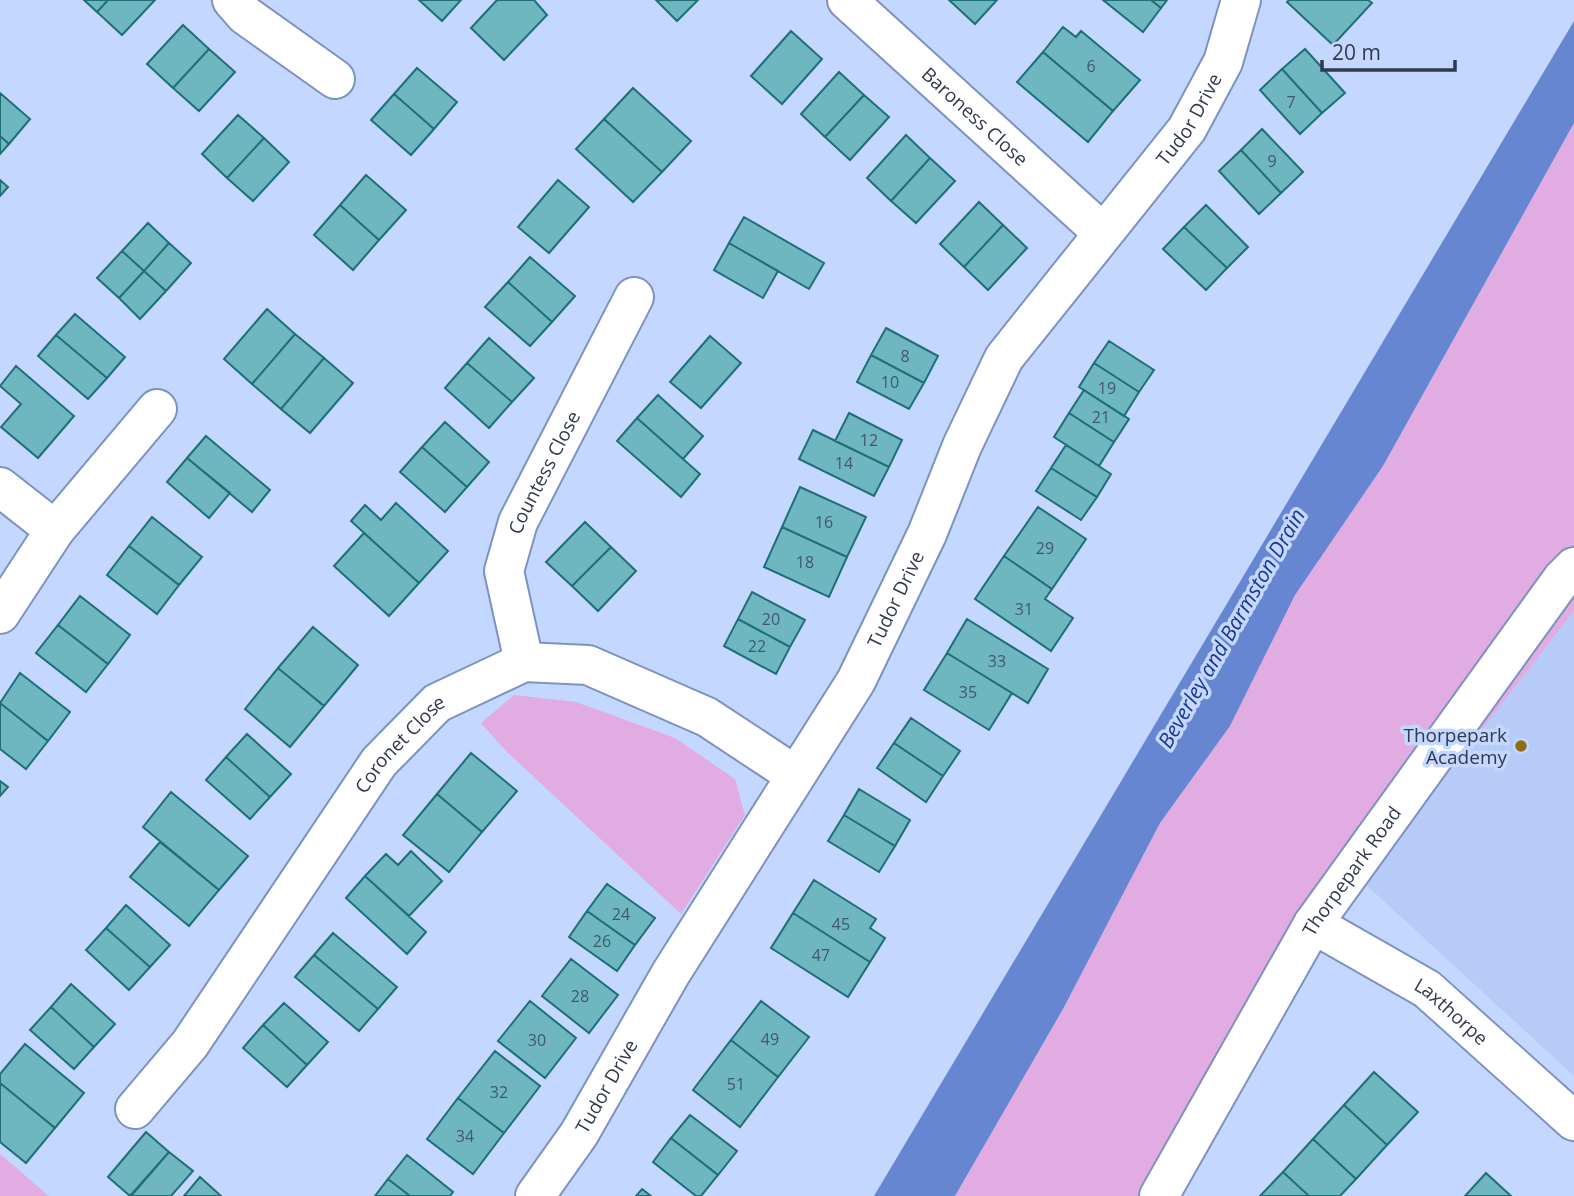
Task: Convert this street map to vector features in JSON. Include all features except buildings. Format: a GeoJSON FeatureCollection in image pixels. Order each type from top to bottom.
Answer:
{"type":"FeatureCollection","features":[{"type":"Feature","properties":{"kind":"street"},"geometry":{"type":"LineString","coordinates":[[232,0],[245,15],[335,79]]}},
{"type":"Feature","properties":{"kind":"street","name":"Baroness Close"},"geometry":{"type":"LineString","coordinates":[[847,0],[1103,233]]}},
{"type":"Feature","properties":{"kind":"street","name":"Tudor Drive"},"geometry":{"type":"LineString","coordinates":[[534,1196],[579,1134],[671,973],[856,681],[927,534],[962,446],[1004,358],[1187,129],[1223,62],[1241,0]]}},
{"type":"Feature","properties":{"kind":"street","name":"Countess Close"},"geometry":{"type":"LineString","coordinates":[[524,662],[504,571],[518,523],[634,297]]}},
{"type":"Feature","properties":{"kind":"street"},"geometry":{"type":"LineString","coordinates":[[0,614],[55,530],[157,409]]}},
{"type":"Feature","properties":{"kind":"street"},"geometry":{"type":"LineString","coordinates":[[0,487],[55,530]]}},
{"type":"Feature","properties":{"kind":"street","name":"Thorpepark Road"},"geometry":{"type":"LineString","coordinates":[[1159,1196],[1313,924],[1562,579],[1574,567]]}},
{"type":"Feature","properties":{"kind":"street","name":"Coronet Close"},"geometry":{"type":"LineString","coordinates":[[135,1109],[190,1044],[379,762],[438,703],[524,662],[588,665],[707,716],[795,775]]}},
{"type":"Feature","properties":{"kind":"street","name":"Laxthorpe"},"geometry":{"type":"LineString","coordinates":[[1313,924],[1427,989],[1574,1121]]}},
{"type":"Feature","properties":{"kind":"shaded area"},"geometry":{"type":"Polygon","coordinates":[[[1574,123],[1574,611],[1363,882],[1170,1196],[955,1196],[1063,1009],[1160,823],[1230,726],[1295,595],[1383,466],[1574,123]]]}},
{"type":"Feature","properties":{"kind":"shaded area","name":"Thorpepark Academy"},"geometry":{"type":"Polygon","coordinates":[[[1574,611],[1574,1076],[1363,882],[1574,611]]]}},
{"type":"Feature","properties":{"kind":"shaded area"},"geometry":{"type":"Polygon","coordinates":[[[514,695],[576,702],[675,738],[735,779],[745,815],[681,914],[505,750],[481,723],[514,695]]]}},
{"type":"Feature","properties":{"kind":"shaded area"},"geometry":{"type":"Polygon","coordinates":[[[0,1154],[49,1196],[0,1196],[0,1154]]]}},
{"type":"Feature","properties":{"kind":"water","name":"Beverley and Barmston Drain"},"geometry":{"type":"Polygon","coordinates":[[[1574,21],[1574,123],[1383,466],[1295,595],[1230,726],[1160,823],[1063,1009],[955,1196],[874,1196],[1574,21]]]}},
{"type":"Feature","properties":{"kind":"place","name":"Thorpepark Academy"},"geometry":{"type":"Point","coordinates":[1521,746]}}]}
